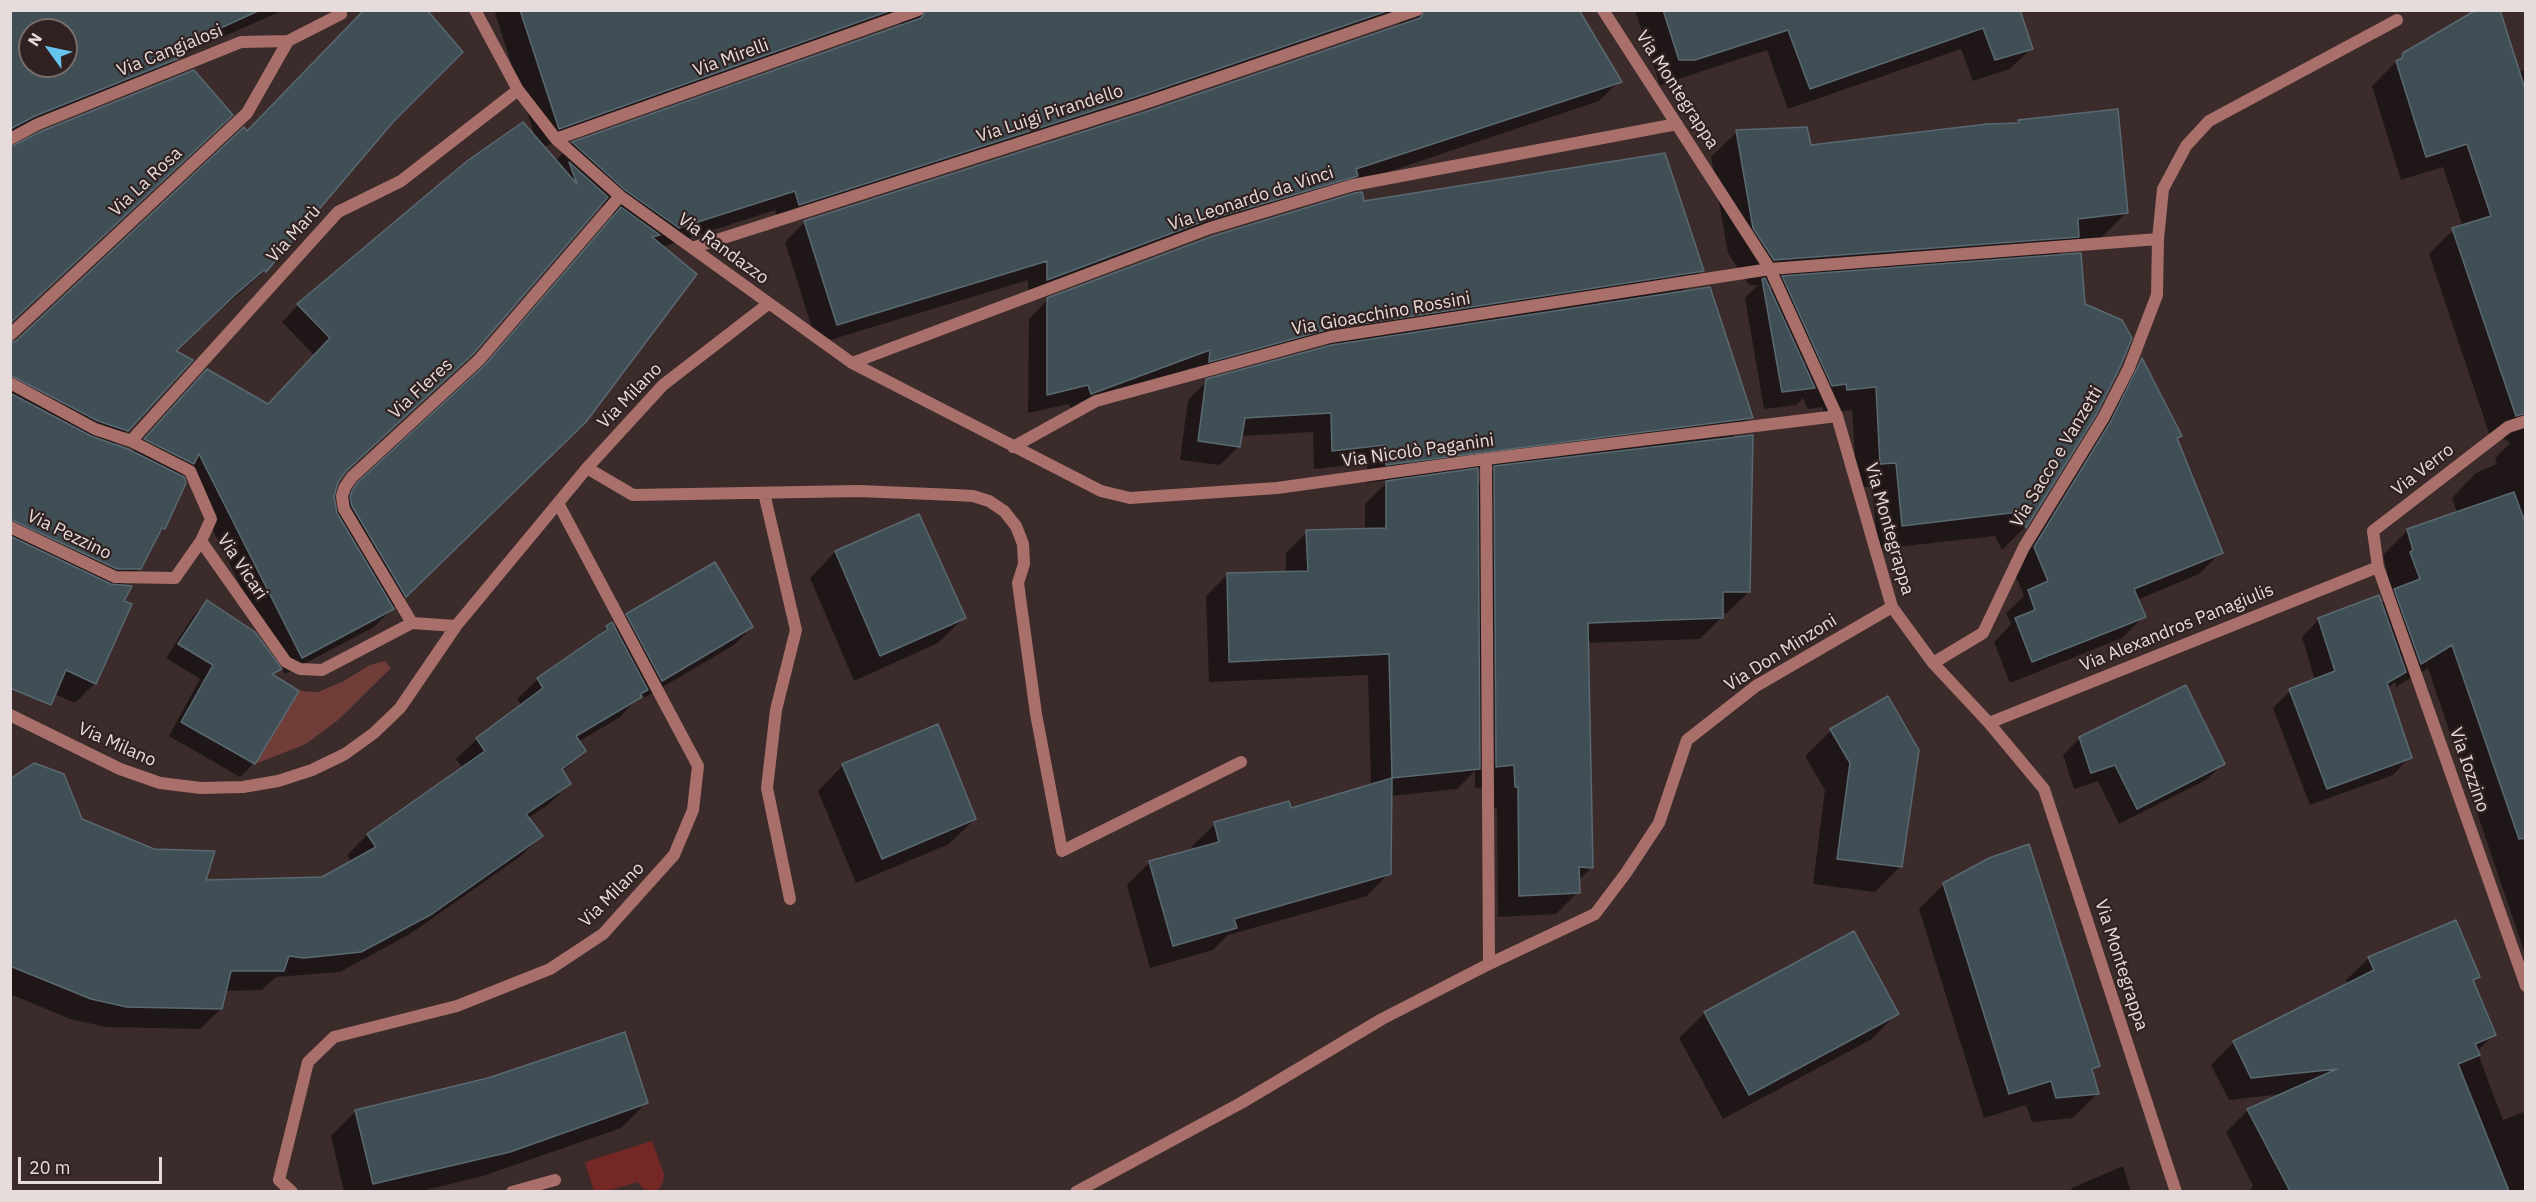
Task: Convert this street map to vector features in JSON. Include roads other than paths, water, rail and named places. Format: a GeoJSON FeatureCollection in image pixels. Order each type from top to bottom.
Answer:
{"type":"FeatureCollection","features":[{"type":"Feature","properties":{"kind":"street","name":"Via Cangialosi"},"geometry":{"type":"LineString","coordinates":[[10,139],[38,124],[241,42],[288,41],[341,14],[340,10]]}},
{"type":"Feature","properties":{"kind":"street","name":"Via Randazzo"},"geometry":{"type":"LineString","coordinates":[[475,10],[518,90],[556,139],[620,196],[852,363],[1013,447]]}},
{"type":"Feature","properties":{"kind":"street","name":"Via Mirelli"},"geometry":{"type":"LineString","coordinates":[[556,139],[918,10]]}},
{"type":"Feature","properties":{"kind":"street","name":"Via Luigi Pirandello"},"geometry":{"type":"LineString","coordinates":[[692,248],[1145,103],[1417,10]]}},
{"type":"Feature","properties":{"kind":"street","name":"Via Montegrappa"},"geometry":{"type":"LineString","coordinates":[[1604,10],[1770,269],[1838,417],[1892,607],[1933,663],[1989,723],[2044,789],[2176,1191]]}},
{"type":"Feature","properties":{"kind":"street","name":"Via Sacco e Vanzetti"},"geometry":{"type":"LineString","coordinates":[[1933,663],[1983,633],[2024,547],[2104,417],[2129,368],[2157,295],[2158,239],[2163,189],[2186,146],[2209,121],[2397,20]]}},
{"type":"Feature","properties":{"kind":"street","name":"Via La Rosa"},"geometry":{"type":"LineString","coordinates":[[10,335],[247,113],[288,41]]}},
{"type":"Feature","properties":{"kind":"street","name":"Via Marù"},"geometry":{"type":"LineString","coordinates":[[131,441],[338,212],[401,181],[518,90]]}},
{"type":"Feature","properties":{"kind":"street","name":"Via Leonardo da Vinci"},"geometry":{"type":"LineString","coordinates":[[852,363],[1210,228],[1353,185],[1677,124]]}},
{"type":"Feature","properties":{"kind":"street","name":"Via Fleres"},"geometry":{"type":"LineString","coordinates":[[412,623],[344,509],[342,496],[345,487],[352,477],[479,360],[620,196]]}},
{"type":"Feature","properties":{"kind":"street"},"geometry":{"type":"LineString","coordinates":[[1770,269],[2158,239]]}},
{"type":"Feature","properties":{"kind":"street","name":"Via Gioacchino Rossini"},"geometry":{"type":"LineString","coordinates":[[1013,447],[1096,401],[1330,337],[1770,269]]}},
{"type":"Feature","properties":{"kind":"street","name":"Via Milano"},"geometry":{"type":"LineString","coordinates":[[10,715],[120,769],[160,783],[201,788],[243,787],[279,781],[329,762],[375,733],[400,708],[456,626],[587,468],[663,385],[768,304]]}},
{"type":"Feature","properties":{"kind":"street","name":"Via Vicari"},"geometry":{"type":"LineString","coordinates":[[10,383],[95,429],[131,441],[190,471],[211,519],[201,541],[286,662],[300,669],[311,671],[332,666],[412,623]]}},
{"type":"Feature","properties":{"kind":"street","name":"Via Nicolò Paganini"},"geometry":{"type":"LineString","coordinates":[[1013,447],[1101,491],[1130,498],[1277,488],[1486,459],[1838,417]]}},
{"type":"Feature","properties":{"kind":"street","name":"Via Verro"},"geometry":{"type":"LineString","coordinates":[[2378,567],[2373,531],[2508,427],[2526,421]]}},
{"type":"Feature","properties":{"kind":"street"},"geometry":{"type":"LineString","coordinates":[[1486,459],[1489,964]]}},
{"type":"Feature","properties":{"kind":"street"},"geometry":{"type":"LineString","coordinates":[[587,468],[633,495],[859,491],[973,496],[989,501],[1004,511],[1016,526],[1023,544],[1024,564],[1018,583],[1036,714],[1062,851],[1241,762]]}},
{"type":"Feature","properties":{"kind":"street"},"geometry":{"type":"LineString","coordinates":[[764,493],[796,630],[776,710],[767,788],[790,899]]}},
{"type":"Feature","properties":{"kind":"street","name":"Via Milano"},"geometry":{"type":"LineString","coordinates":[[292,1191],[279,1180],[308,1062],[334,1037],[457,1006],[550,969],[603,934],[666,864],[674,855],[693,810],[698,766],[558,503]]}},
{"type":"Feature","properties":{"kind":"street","name":"Via Pezzino"},"geometry":{"type":"LineString","coordinates":[[10,527],[115,577],[175,578],[201,541]]}},
{"type":"Feature","properties":{"kind":"street","name":"Via Alexandros Panagiulis"},"geometry":{"type":"LineString","coordinates":[[1989,723],[2378,567]]}},
{"type":"Feature","properties":{"kind":"street","name":"Via Iozzino"},"geometry":{"type":"LineString","coordinates":[[2378,567],[2526,986]]}},
{"type":"Feature","properties":{"kind":"street","name":"Via Don Minzoni"},"geometry":{"type":"LineString","coordinates":[[1076,1191],[1241,1103],[1382,1019],[1594,914],[1626,873],[1659,823],[1687,740],[1756,687],[1892,607]]}},
{"type":"Feature","properties":{"kind":"street"},"geometry":{"type":"LineString","coordinates":[[412,623],[456,626]]}},
{"type":"Feature","properties":{"kind":"street"},"geometry":{"type":"LineString","coordinates":[[512,1191],[555,1180]]}}]}
